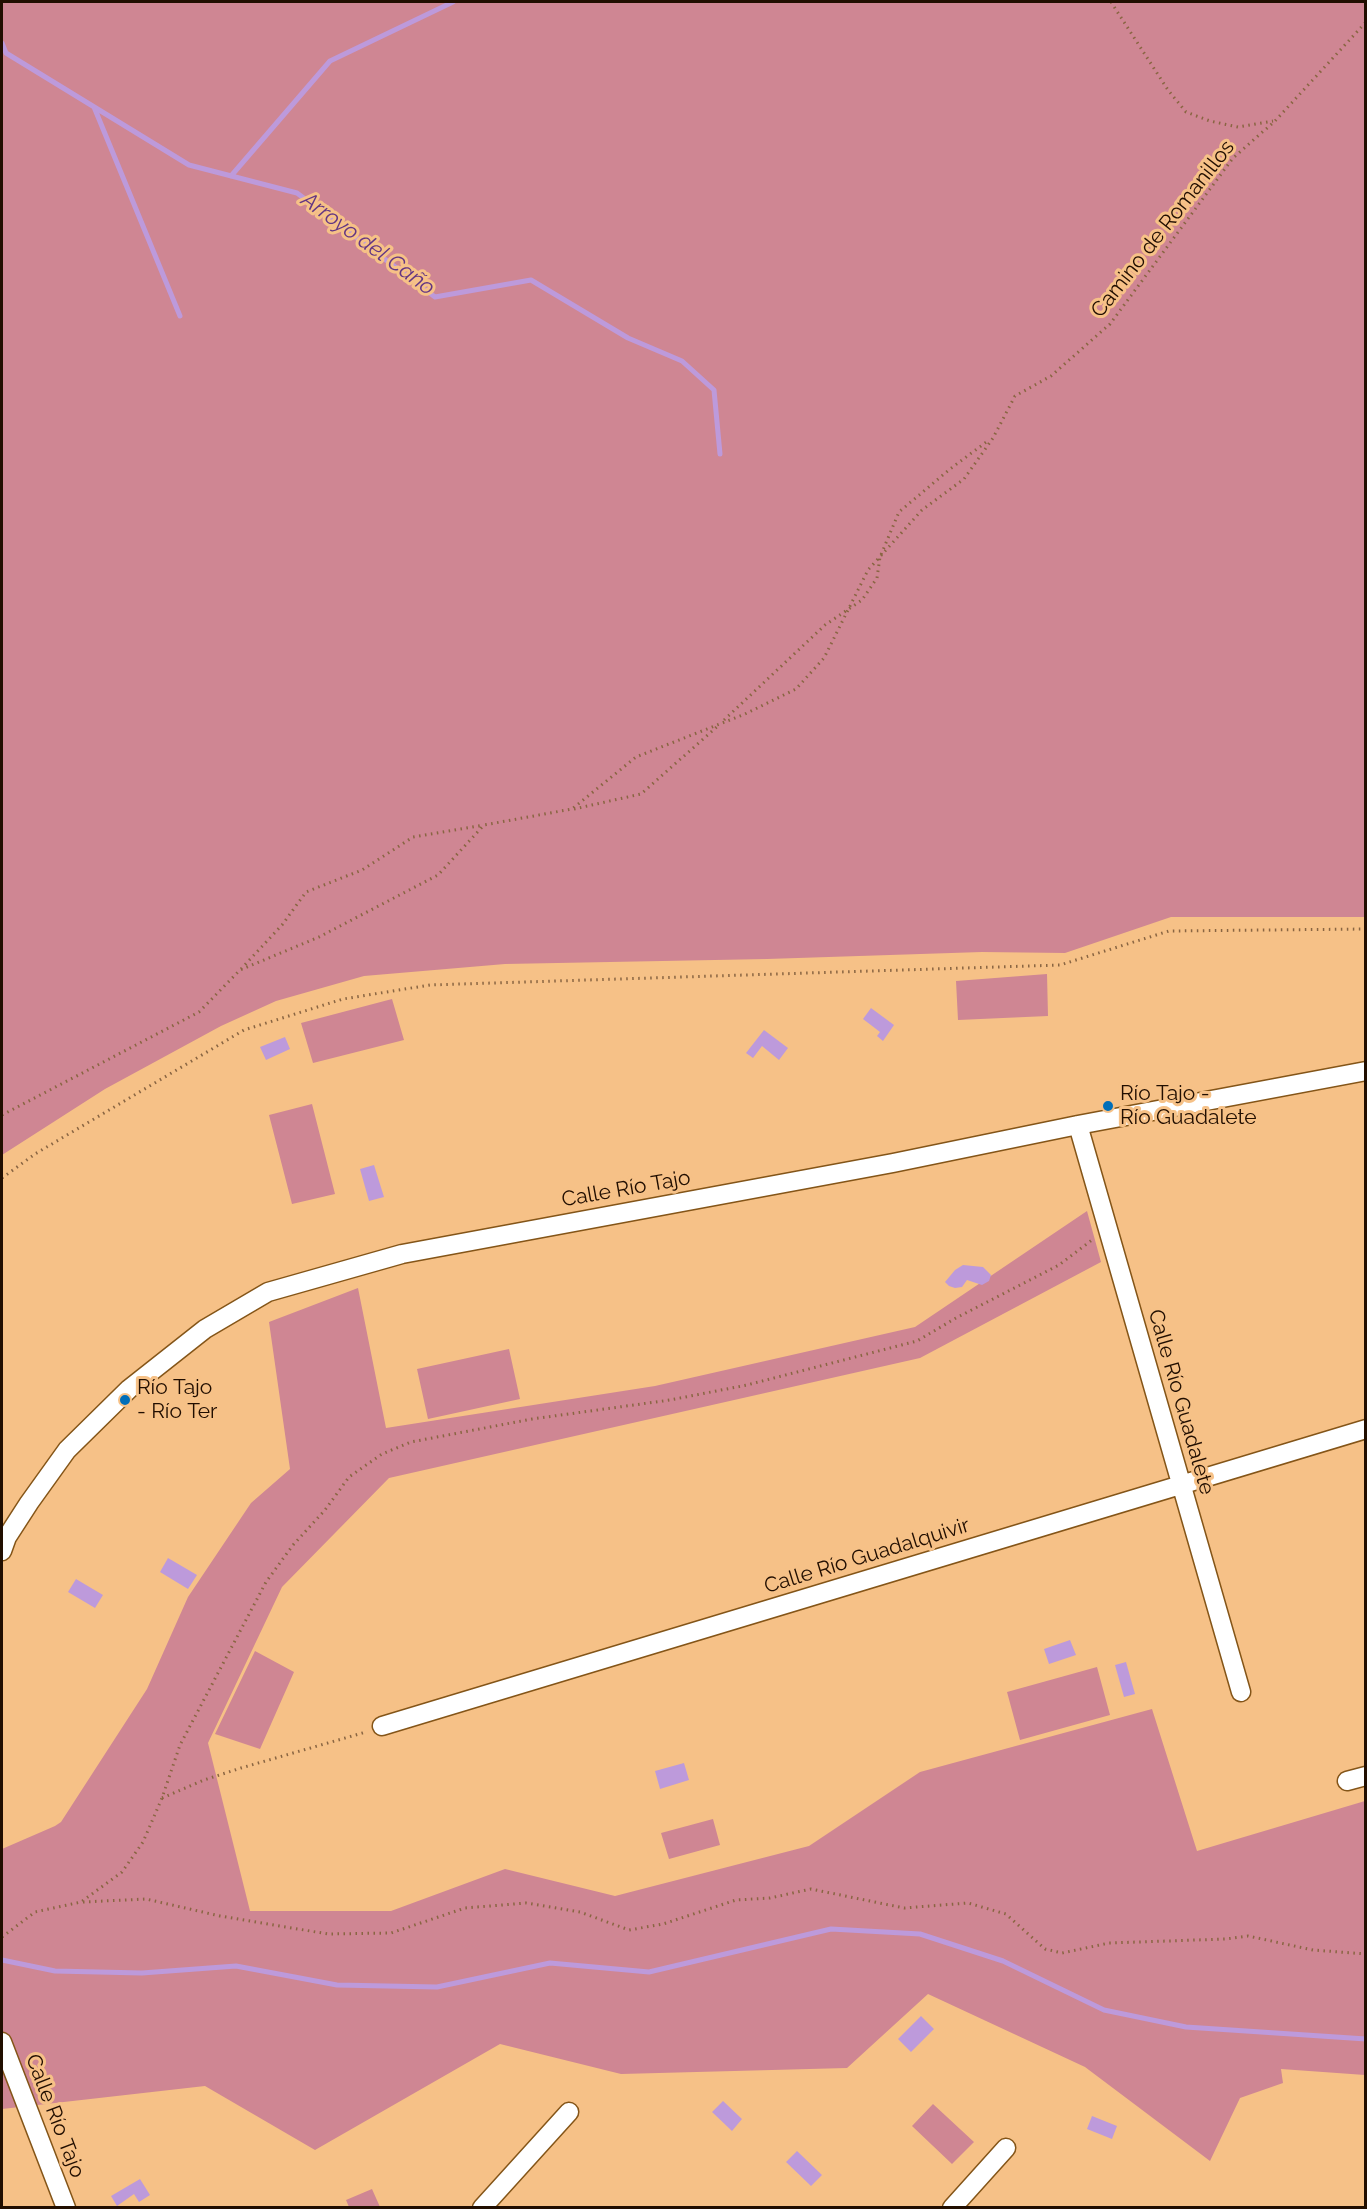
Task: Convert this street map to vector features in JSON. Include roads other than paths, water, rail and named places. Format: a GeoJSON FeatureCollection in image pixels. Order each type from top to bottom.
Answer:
{"type":"FeatureCollection","features":[{"type":"Feature","properties":{"kind":"street","name":"Calle Río Tajo"},"geometry":{"type":"LineString","coordinates":[[2,1551],[7,1537],[67,1450],[129,1389],[205,1329],[268,1292],[402,1254],[893,1163],[1078,1125],[1365,1071]]}},
{"type":"Feature","properties":{"kind":"street","name":"Calle Río Guadalete"},"geometry":{"type":"LineString","coordinates":[[1078,1125],[1241,1692]]}},
{"type":"Feature","properties":{"kind":"street","name":"Calle Río Guadalquivir"},"geometry":{"type":"LineString","coordinates":[[382,1726],[1365,1429]]}},
{"type":"Feature","properties":{"kind":"street"},"geometry":{"type":"LineString","coordinates":[[1347,1781],[1365,1776]]}},
{"type":"Feature","properties":{"kind":"street","name":"Calle Río Tajo"},"geometry":{"type":"LineString","coordinates":[[2,2042],[66,2208]]}},
{"type":"Feature","properties":{"kind":"street"},"geometry":{"type":"LineString","coordinates":[[482,2208],[569,2112]]}},
{"type":"Feature","properties":{"kind":"street"},"geometry":{"type":"LineString","coordinates":[[952,2208],[1006,2148]]}},
{"type":"Feature","properties":{"kind":"waterway"},"geometry":{"type":"LineString","coordinates":[[231,176],[330,61],[453,2]]}},
{"type":"Feature","properties":{"kind":"waterway","name":"Arroyo del Caño"},"geometry":{"type":"LineString","coordinates":[[2,43],[6,53],[189,165],[297,193],[435,297],[531,280],[628,338],[682,361],[714,390],[720,454]]}},
{"type":"Feature","properties":{"kind":"waterway"},"geometry":{"type":"LineString","coordinates":[[94,107],[180,316]]}},
{"type":"Feature","properties":{"kind":"waterway"},"geometry":{"type":"LineString","coordinates":[[2,1960],[55,1971],[142,1973],[236,1966],[337,1985],[437,1987],[550,1963],[649,1972],[831,1929],[920,1934],[1003,1961],[1104,2010],[1186,2027],[1366,2039]]}},
{"type":"Feature","properties":{"kind":"place","name":"Río Tajo - Río Guadalete"},"geometry":{"type":"Point","coordinates":[1108,1106]}},
{"type":"Feature","properties":{"kind":"place","name":"Río Tajo - Río Ter"},"geometry":{"type":"Point","coordinates":[125,1400]}}]}
